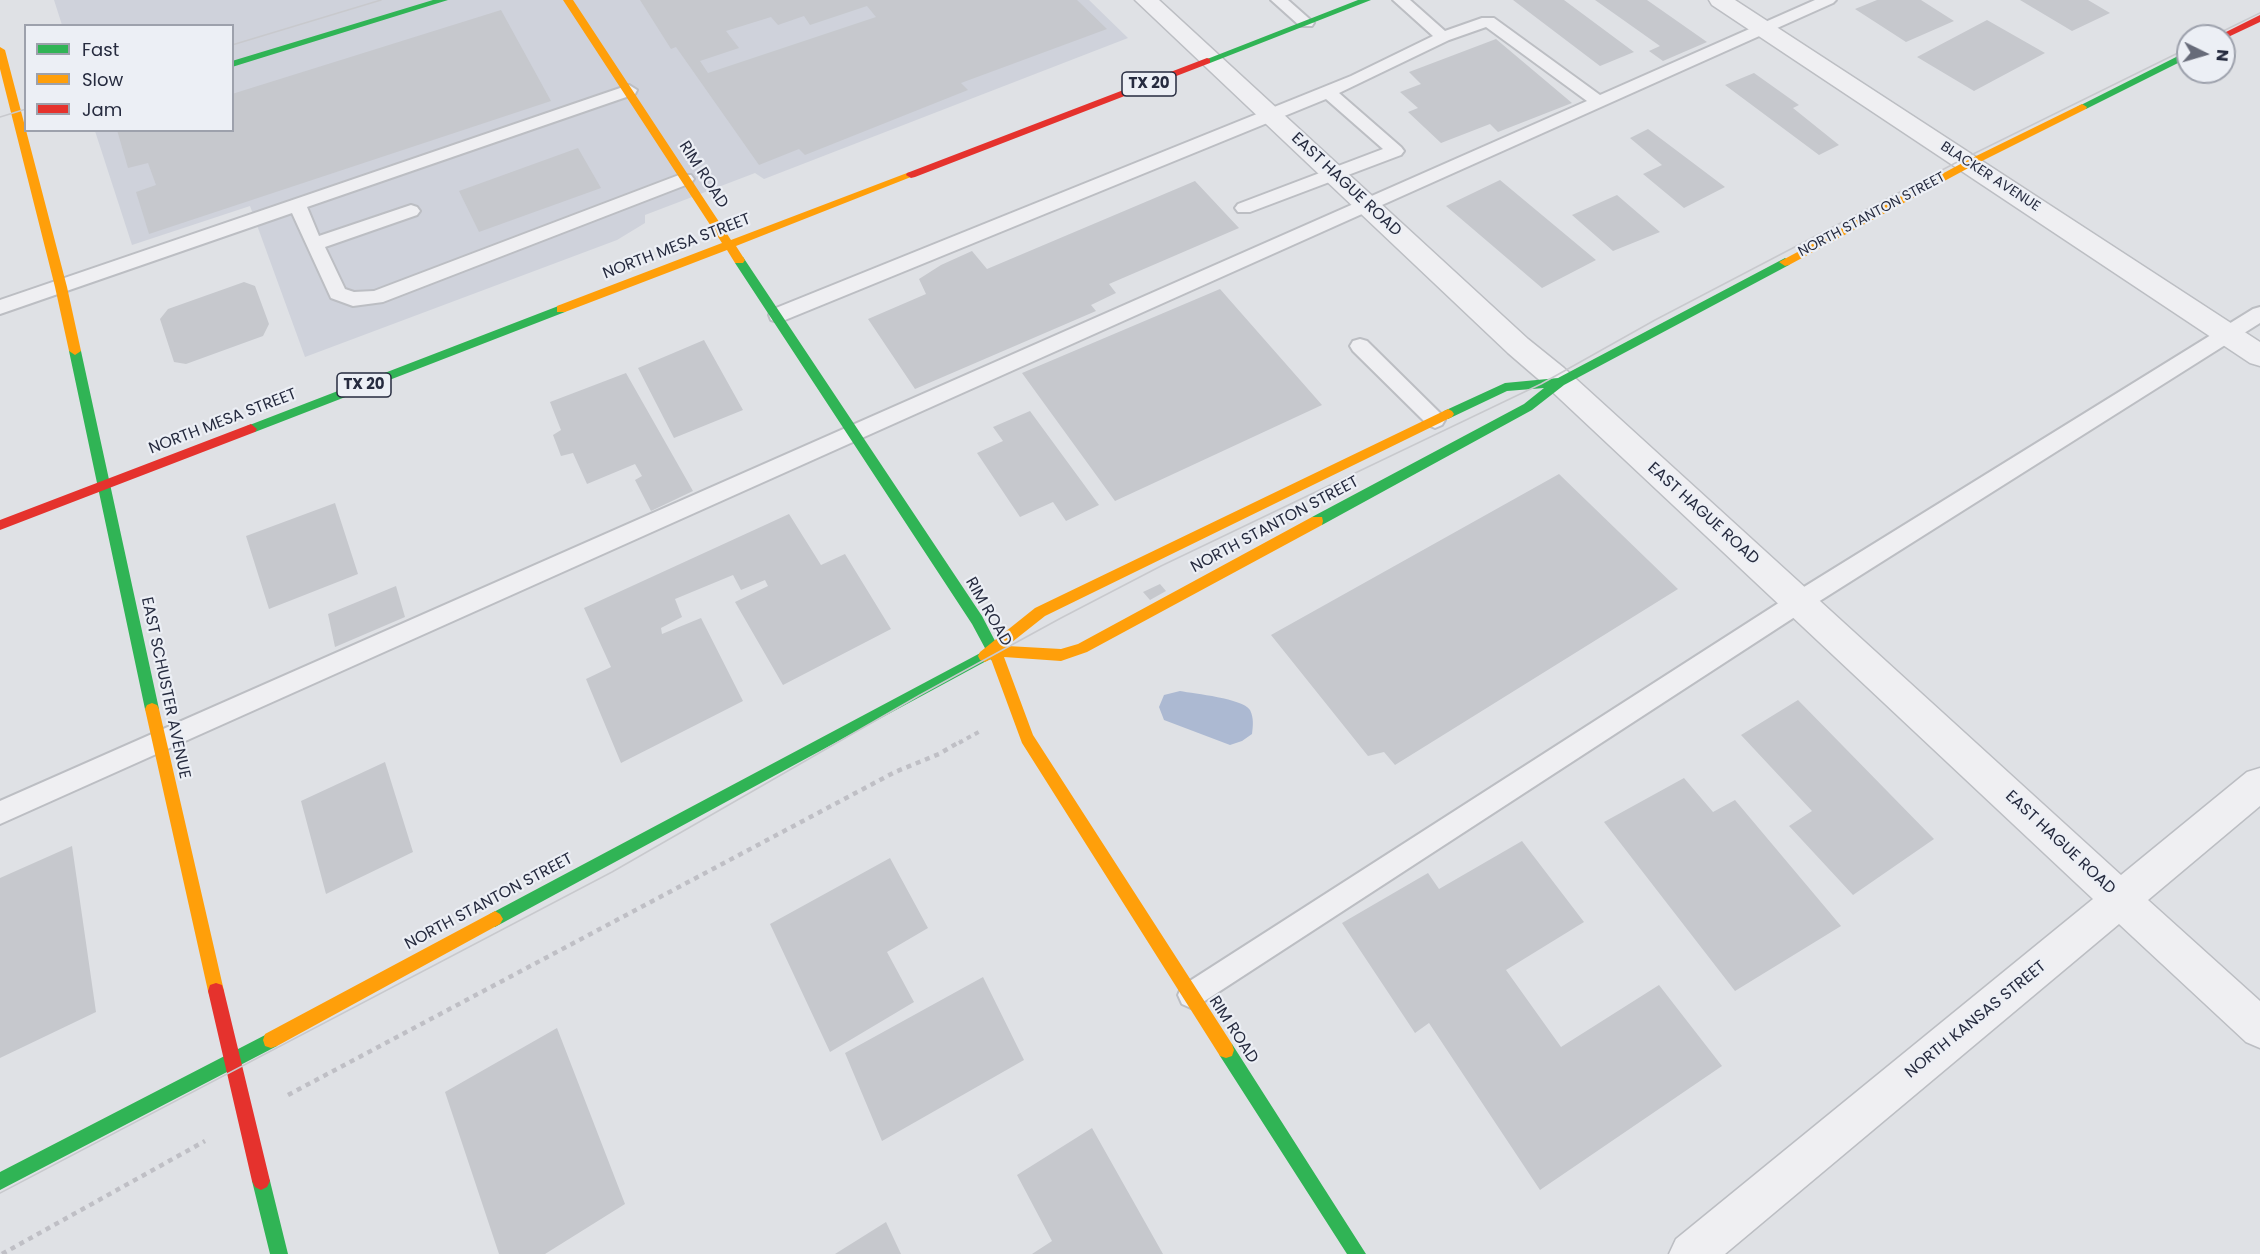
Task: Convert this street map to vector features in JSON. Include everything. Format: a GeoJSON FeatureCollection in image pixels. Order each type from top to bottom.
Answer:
{"type":"FeatureCollection","features":[{"type":"Feature","properties":{"kind":"street"},"geometry":{"type":"LineString","coordinates":[[234,63],[443,0]]}},
{"type":"Feature","properties":{"kind":"street","name":"RIM ROAD"},"geometry":{"type":"LineString","coordinates":[[568,0],[728,244],[778,315],[977,620],[993,651],[1027,738],[1357,1254]]}},
{"type":"Feature","properties":{"kind":"street","name":"EAST HAGUE ROAD"},"geometry":{"type":"LineString","coordinates":[[1146,0],[1560,382],[1582,405],[2260,1028]]}},
{"type":"Feature","properties":{"kind":"street","name":"NORTH MESA STREET"},"geometry":{"type":"LineString","coordinates":[[0,525],[1366,0]]}},
{"type":"Feature","properties":{"kind":"street","name":"BLACKER AVENUE"},"geometry":{"type":"LineString","coordinates":[[1720,0],[2260,356]]}},
{"type":"Feature","properties":{"kind":"street"},"geometry":{"type":"LineString","coordinates":[[2236,30],[2260,18]]}},
{"type":"Feature","properties":{"kind":"street","name":"EAST SCHUSTER AVENUE"},"geometry":{"type":"LineString","coordinates":[[0,50],[18,130],[61,287],[159,742],[279,1254]]}},
{"type":"Feature","properties":{"kind":"street","name":"NORTH STANTON STREET"},"geometry":{"type":"LineString","coordinates":[[993,651],[1061,655],[1082,648],[1528,407],[1560,382],[1970,163],[2176,60]]}},
{"type":"Feature","properties":{"kind":"street","name":"NORTH STANTON STREET"},"geometry":{"type":"LineString","coordinates":[[0,1181],[232,1061],[993,651],[1046,609],[1505,387],[1560,382]]}},
{"type":"Feature","properties":{"kind":"street","name":"NORTH KANSAS STREET"},"geometry":{"type":"LineString","coordinates":[[1691,1254],[2260,784]]}},
{"type":"Feature","properties":{"kind":"lane"},"geometry":{"type":"LineString","coordinates":[[1279,0],[1306,23]]}},
{"type":"Feature","properties":{"kind":"lane"},"geometry":{"type":"LineString","coordinates":[[1401,0],[1443,37]]}},
{"type":"Feature","properties":{"kind":"lane"},"geometry":{"type":"LineString","coordinates":[[0,813],[1828,0]]}},
{"type":"Feature","properties":{"kind":"lane"},"geometry":{"type":"LineString","coordinates":[[778,315],[1358,80],[1443,37],[1488,21],[1599,102]]}},
{"type":"Feature","properties":{"kind":"lane"},"geometry":{"type":"LineString","coordinates":[[0,307],[629,90]]}},
{"type":"Feature","properties":{"kind":"lane"},"geometry":{"type":"LineString","coordinates":[[1244,208],[1395,151],[1328,92]]}},
{"type":"Feature","properties":{"kind":"lane"},"geometry":{"type":"LineString","coordinates":[[297,205],[338,293],[353,299],[376,297],[686,179]]}},
{"type":"Feature","properties":{"kind":"lane"},"geometry":{"type":"LineString","coordinates":[[314,244],[411,211]]}},
{"type":"Feature","properties":{"kind":"lane"},"geometry":{"type":"LineString","coordinates":[[1191,995],[1799,602],[2260,314]]}},
{"type":"Feature","properties":{"kind":"lane"},"geometry":{"type":"LineString","coordinates":[[1360,346],[1435,420]]}},
{"type":"Feature","properties":{"kind":"path"},"geometry":{"type":"LineString","coordinates":[[337,1068],[895,772],[939,754]]}},
{"type":"Feature","properties":{"kind":"path"},"geometry":{"type":"LineString","coordinates":[[2,1254],[164,1164]]}},
{"type":"Feature","properties":{"kind":"shaded area"},"geometry":{"type":"Polygon","coordinates":[[[54,0],[1089,0],[1128,38],[764,179],[755,173],[645,215],[645,223],[617,240],[305,357],[250,206],[132,245],[95,132],[234,132],[234,24],[62,24],[54,0]]]}},
{"type":"Feature","properties":{"kind":"water"},"geometry":{"type":"Polygon","coordinates":[[[1180,691],[1238,702],[1245,706],[1250,710],[1252,716],[1252,734],[1230,745],[1164,720],[1159,707],[1164,695],[1180,691]]]}},
{"type":"Feature","properties":{"kind":"building"},"geometry":{"type":"Polygon","coordinates":[[[640,0],[1077,0],[1107,29],[961,83],[968,90],[805,155],[799,149],[759,165],[676,47],[671,49],[640,0]],[[867,6],[810,25],[804,16],[778,25],[771,17],[726,31],[739,48],[700,61],[708,73],[876,17],[867,6]]]}},
{"type":"Feature","properties":{"kind":"building"},"geometry":{"type":"Polygon","coordinates":[[[1513,0],[1564,0],[1634,52],[1600,66],[1513,0]]]}},
{"type":"Feature","properties":{"kind":"building"},"geometry":{"type":"Polygon","coordinates":[[[1595,0],[1647,0],[1707,42],[1663,61],[1649,51],[1660,46],[1595,0]]]}},
{"type":"Feature","properties":{"kind":"building"},"geometry":{"type":"Polygon","coordinates":[[[1877,0],[1921,0],[1954,21],[1906,42],[1855,9],[1877,0]]]}},
{"type":"Feature","properties":{"kind":"building"},"geometry":{"type":"Polygon","coordinates":[[[2020,0],[2088,0],[2110,13],[2072,31],[2020,0]]]}},
{"type":"Feature","properties":{"kind":"building"},"geometry":{"type":"Polygon","coordinates":[[[501,10],[551,101],[149,234],[136,192],[156,185],[148,163],[128,168],[118,132],[234,132],[234,93],[501,10]]]}},
{"type":"Feature","properties":{"kind":"building"},"geometry":{"type":"Polygon","coordinates":[[[1987,20],[2045,53],[1974,91],[1917,57],[1987,20]]]}},
{"type":"Feature","properties":{"kind":"building"},"geometry":{"type":"Polygon","coordinates":[[[1496,39],[1572,103],[1498,132],[1490,124],[1441,143],[1408,112],[1418,108],[1400,92],[1421,84],[1409,72],[1496,39]]]}},
{"type":"Feature","properties":{"kind":"building"},"geometry":{"type":"Polygon","coordinates":[[[1754,73],[1799,105],[1793,108],[1839,145],[1819,155],[1725,85],[1754,73]]]}},
{"type":"Feature","properties":{"kind":"building"},"geometry":{"type":"Polygon","coordinates":[[[1648,129],[1725,187],[1684,208],[1643,174],[1662,165],[1630,138],[1648,129]]]}},
{"type":"Feature","properties":{"kind":"building"},"geometry":{"type":"Polygon","coordinates":[[[578,148],[601,188],[479,232],[459,191],[578,148]]]}},
{"type":"Feature","properties":{"kind":"building"},"geometry":{"type":"Polygon","coordinates":[[[1500,180],[1596,260],[1542,288],[1446,206],[1500,180]]]}},
{"type":"Feature","properties":{"kind":"building"},"geometry":{"type":"Polygon","coordinates":[[[1195,181],[1239,228],[1109,284],[1116,293],[1091,305],[1096,311],[915,389],[868,319],[926,294],[919,279],[941,265],[972,251],[987,269],[1195,181]]]}},
{"type":"Feature","properties":{"kind":"building"},"geometry":{"type":"Polygon","coordinates":[[[1617,195],[1660,232],[1613,251],[1572,215],[1617,195]]]}},
{"type":"Feature","properties":{"kind":"building"},"geometry":{"type":"Polygon","coordinates":[[[244,282],[255,286],[269,324],[263,336],[186,364],[174,362],[160,319],[168,309],[244,282]]]}},
{"type":"Feature","properties":{"kind":"building"},"geometry":{"type":"Polygon","coordinates":[[[1220,289],[1322,405],[1115,501],[1022,373],[1220,289]]]}},
{"type":"Feature","properties":{"kind":"building"},"geometry":{"type":"Polygon","coordinates":[[[704,340],[743,410],[674,438],[638,368],[704,340]]]}},
{"type":"Feature","properties":{"kind":"building"},"geometry":{"type":"Polygon","coordinates":[[[626,373],[693,491],[651,511],[635,480],[642,476],[635,464],[587,484],[573,453],[561,456],[553,435],[561,430],[550,402],[626,373]]]}},
{"type":"Feature","properties":{"kind":"building"},"geometry":{"type":"Polygon","coordinates":[[[1030,411],[1099,505],[1066,521],[1053,502],[1020,517],[977,453],[1003,441],[993,427],[1030,411]]]}},
{"type":"Feature","properties":{"kind":"building"},"geometry":{"type":"Polygon","coordinates":[[[1559,474],[1678,589],[1395,765],[1384,752],[1368,756],[1271,635],[1559,474]]]}},
{"type":"Feature","properties":{"kind":"building"},"geometry":{"type":"Polygon","coordinates":[[[335,503],[358,574],[269,609],[246,536],[335,503]]]}},
{"type":"Feature","properties":{"kind":"building"},"geometry":{"type":"Polygon","coordinates":[[[789,514],[821,565],[845,554],[891,629],[783,685],[735,602],[768,586],[765,580],[741,590],[733,575],[675,599],[682,617],[661,628],[662,634],[701,618],[743,701],[621,763],[586,679],[611,667],[584,608],[789,514]]]}},
{"type":"Feature","properties":{"kind":"building"},"geometry":{"type":"Polygon","coordinates":[[[1160,584],[1166,591],[1150,600],[1143,592],[1160,584]]]}},
{"type":"Feature","properties":{"kind":"building"},"geometry":{"type":"Polygon","coordinates":[[[396,586],[405,617],[335,647],[328,614],[396,586]]]}},
{"type":"Feature","properties":{"kind":"building"},"geometry":{"type":"Polygon","coordinates":[[[1798,700],[1934,839],[1853,895],[1789,826],[1812,811],[1741,735],[1798,700]]]}},
{"type":"Feature","properties":{"kind":"building"},"geometry":{"type":"Polygon","coordinates":[[[385,762],[413,852],[326,894],[301,801],[385,762]]]}},
{"type":"Feature","properties":{"kind":"building"},"geometry":{"type":"Polygon","coordinates":[[[1684,778],[1713,812],[1735,800],[1841,926],[1735,991],[1604,822],[1684,778]]]}},
{"type":"Feature","properties":{"kind":"building"},"geometry":{"type":"Polygon","coordinates":[[[1522,841],[1584,922],[1506,970],[1561,1047],[1659,985],[1722,1066],[1540,1190],[1429,1023],[1415,1033],[1342,923],[1428,873],[1439,889],[1522,841]]]}},
{"type":"Feature","properties":{"kind":"building"},"geometry":{"type":"Polygon","coordinates":[[[72,846],[96,1012],[0,1058],[0,878],[72,846]]]}},
{"type":"Feature","properties":{"kind":"building"},"geometry":{"type":"Polygon","coordinates":[[[890,858],[928,928],[887,952],[914,1002],[830,1052],[770,924],[890,858]]]}},
{"type":"Feature","properties":{"kind":"building"},"geometry":{"type":"Polygon","coordinates":[[[983,977],[1024,1060],[882,1141],[845,1053],[983,977]]]}},
{"type":"Feature","properties":{"kind":"building"},"geometry":{"type":"Polygon","coordinates":[[[557,1028],[625,1204],[545,1254],[499,1254],[445,1092],[557,1028]]]}},
{"type":"Feature","properties":{"kind":"building"},"geometry":{"type":"Polygon","coordinates":[[[1092,1128],[1163,1254],[1032,1254],[1052,1241],[1017,1175],[1092,1128]]]}},
{"type":"Feature","properties":{"kind":"building"},"geometry":{"type":"Polygon","coordinates":[[[886,1222],[901,1254],[835,1254],[886,1222]]]}},
{"type":"Feature","properties":{"kind":"tram line"},"geometry":{"type":"LineString","coordinates":[[234,44],[381,0]]}},
{"type":"Feature","properties":{"kind":"tram line"},"geometry":{"type":"LineString","coordinates":[[2236,25],[2260,13]]}},
{"type":"Feature","properties":{"kind":"tram line"},"geometry":{"type":"LineString","coordinates":[[0,1193],[612,872],[920,695],[1061,618],[1161,566],[1541,384],[1655,320],[1963,159],[2176,54]]}},
{"type":"Feature","properties":{"kind":"tram line"},"geometry":{"type":"LineString","coordinates":[[0,117],[24,110]]}},
{"type":"Feature","properties":{"kind":"traffic: fast"},"geometry":{"type":"LineString","coordinates":[[234,63],[443,0]]}},
{"type":"Feature","properties":{"kind":"traffic: fast"},"geometry":{"type":"LineString","coordinates":[[1207,61],[1366,0]]}},
{"type":"Feature","properties":{"kind":"traffic: fast"},"geometry":{"type":"LineString","coordinates":[[2082,107],[2176,60]]}},
{"type":"Feature","properties":{"kind":"traffic: fast"},"geometry":{"type":"LineString","coordinates":[[739,260],[977,620],[997,658]]}},
{"type":"Feature","properties":{"kind":"traffic: fast"},"geometry":{"type":"LineString","coordinates":[[1317,521],[1528,407],[1560,382],[1785,262]]}},
{"type":"Feature","properties":{"kind":"traffic: fast"},"geometry":{"type":"LineString","coordinates":[[251,429],[561,309]]}},
{"type":"Feature","properties":{"kind":"traffic: fast"},"geometry":{"type":"LineString","coordinates":[[75,351],[152,709]]}},
{"type":"Feature","properties":{"kind":"traffic: fast"},"geometry":{"type":"LineString","coordinates":[[1448,414],[1505,387],[1560,382]]}},
{"type":"Feature","properties":{"kind":"traffic: fast"},"geometry":{"type":"LineString","coordinates":[[495,919],[985,656]]}},
{"type":"Feature","properties":{"kind":"traffic: fast"},"geometry":{"type":"LineString","coordinates":[[0,1181],[271,1040]]}},
{"type":"Feature","properties":{"kind":"traffic: fast"},"geometry":{"type":"LineString","coordinates":[[1226,1050],[1357,1254]]}},
{"type":"Feature","properties":{"kind":"traffic: fast"},"geometry":{"type":"LineString","coordinates":[[261,1181],[279,1254]]}},
{"type":"Feature","properties":{"kind":"traffic: slow"},"geometry":{"type":"LineString","coordinates":[[568,0],[739,260]]}},
{"type":"Feature","properties":{"kind":"traffic: slow"},"geometry":{"type":"LineString","coordinates":[[0,50],[61,287],[75,351]]}},
{"type":"Feature","properties":{"kind":"traffic: slow"},"geometry":{"type":"LineString","coordinates":[[1785,262],[1970,163],[2082,107]]}},
{"type":"Feature","properties":{"kind":"traffic: slow"},"geometry":{"type":"LineString","coordinates":[[561,309],[911,175]]}},
{"type":"Feature","properties":{"kind":"traffic: slow"},"geometry":{"type":"LineString","coordinates":[[985,656],[1040,612],[1448,414]]}},
{"type":"Feature","properties":{"kind":"traffic: slow"},"geometry":{"type":"LineString","coordinates":[[993,651],[1061,655],[1082,648],[1317,521]]}},
{"type":"Feature","properties":{"kind":"traffic: slow"},"geometry":{"type":"LineString","coordinates":[[997,658],[1027,738],[1226,1050]]}},
{"type":"Feature","properties":{"kind":"traffic: slow"},"geometry":{"type":"LineString","coordinates":[[152,709],[216,991]]}},
{"type":"Feature","properties":{"kind":"traffic: slow"},"geometry":{"type":"LineString","coordinates":[[271,1040],[495,919]]}},
{"type":"Feature","properties":{"kind":"traffic: jam"},"geometry":{"type":"LineString","coordinates":[[2236,30],[2260,18]]}},
{"type":"Feature","properties":{"kind":"traffic: jam"},"geometry":{"type":"LineString","coordinates":[[911,175],[1207,61]]}},
{"type":"Feature","properties":{"kind":"traffic: jam"},"geometry":{"type":"LineString","coordinates":[[0,525],[251,429]]}},
{"type":"Feature","properties":{"kind":"traffic: jam"},"geometry":{"type":"LineString","coordinates":[[216,991],[261,1181]]}}]}
